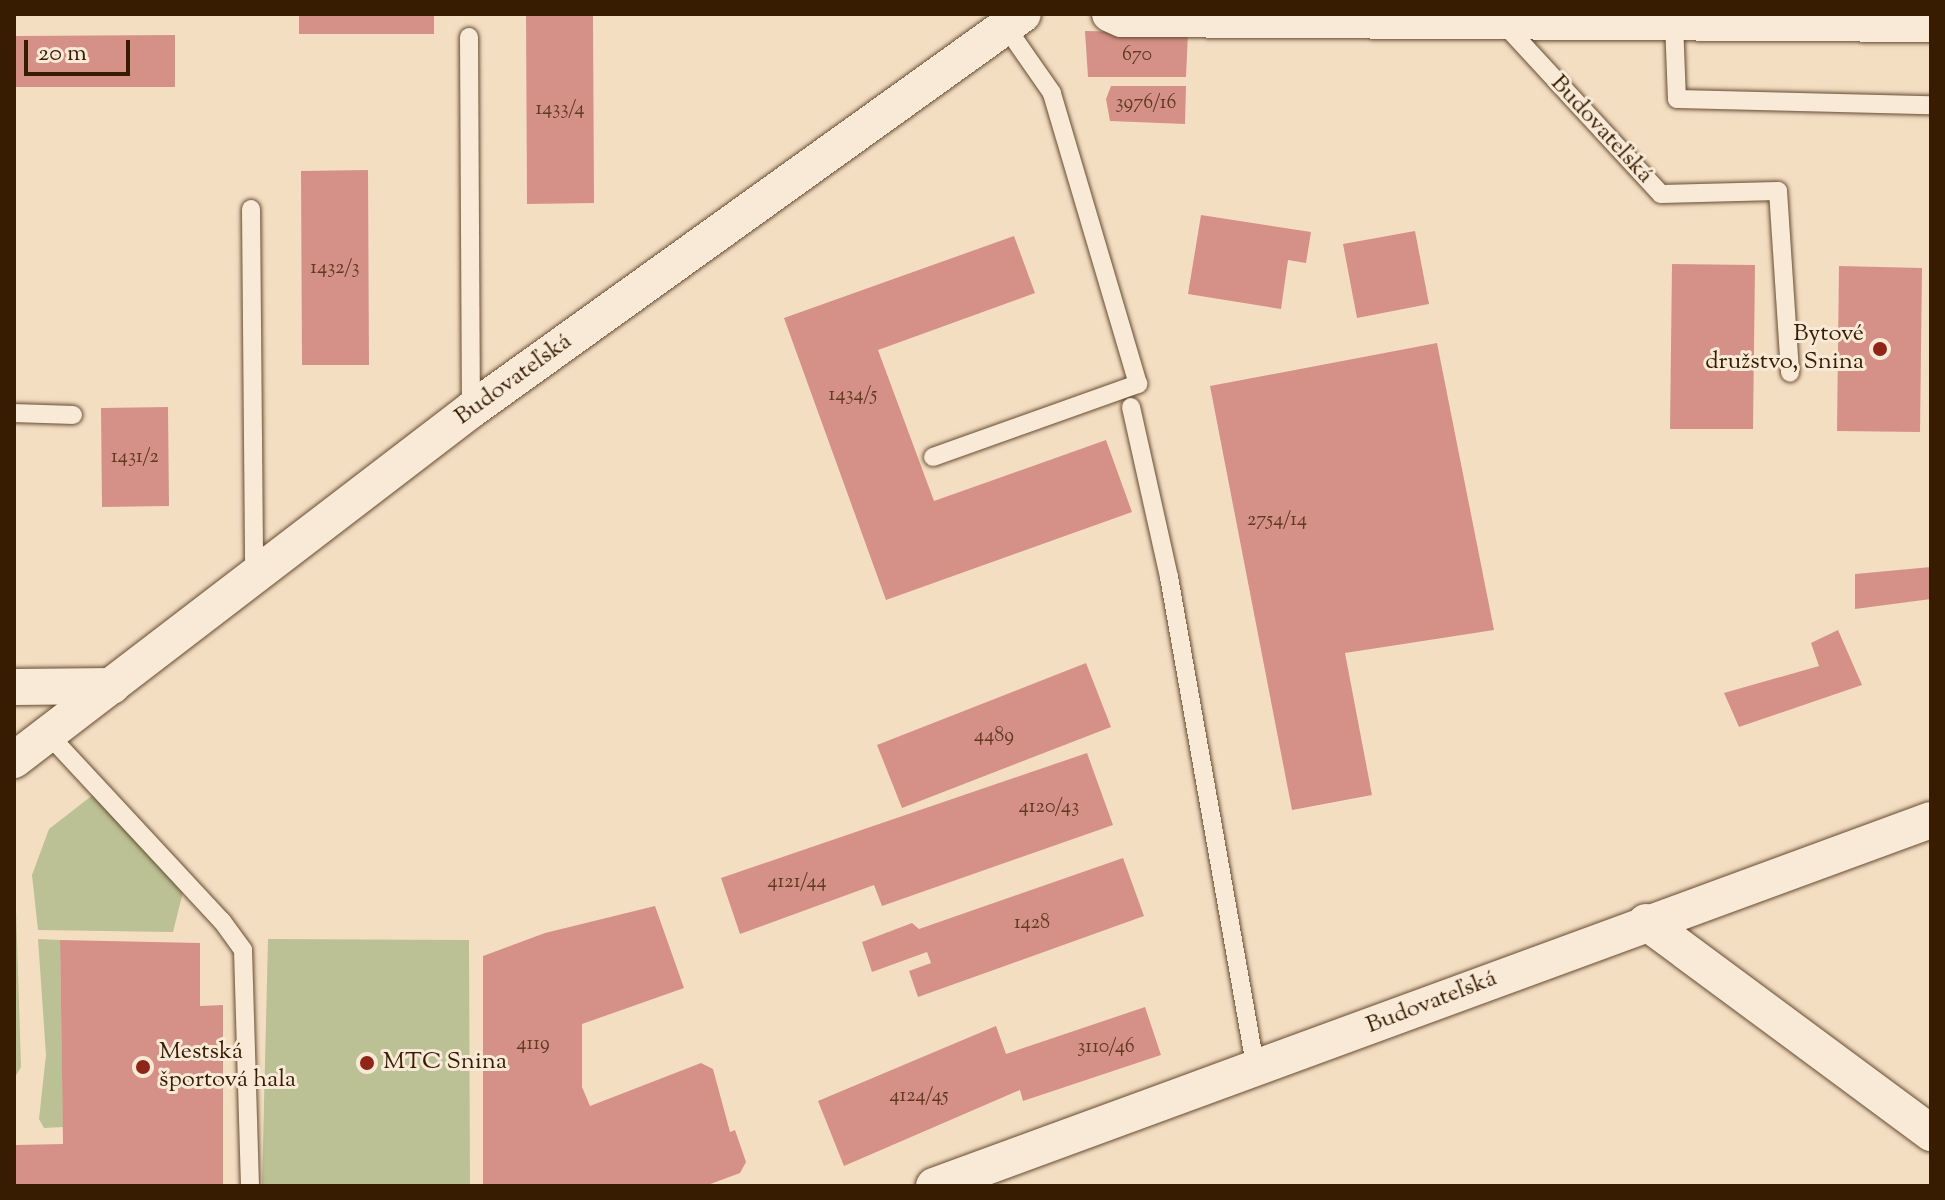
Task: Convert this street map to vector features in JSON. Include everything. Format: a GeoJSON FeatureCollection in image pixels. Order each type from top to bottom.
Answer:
{"type":"FeatureCollection","features":[{"type":"Feature","properties":{"kind":"street"},"geometry":{"type":"LineString","coordinates":[[1110,14],[1122,19],[1501,17],[1674,22],[1721,17],[1931,24]]}},
{"type":"Feature","properties":{"kind":"street","name":"Budovateľská"},"geometry":{"type":"LineString","coordinates":[[14,760],[471,410],[1015,20]]}},
{"type":"Feature","properties":{"kind":"street"},"geometry":{"type":"LineString","coordinates":[[14,687],[112,686]]}},
{"type":"Feature","properties":{"kind":"street","name":"Budovateľská"},"geometry":{"type":"LineString","coordinates":[[934,1186],[1646,922],[1931,820]]}},
{"type":"Feature","properties":{"kind":"street"},"geometry":{"type":"LineString","coordinates":[[1646,922],[1931,1133]]}},
{"type":"Feature","properties":{"kind":"lane","name":"Budovateľská"},"geometry":{"type":"LineString","coordinates":[[1501,17],[1661,194],[1778,191],[1790,373]]}},
{"type":"Feature","properties":{"kind":"lane"},"geometry":{"type":"LineString","coordinates":[[933,457],[1138,384],[1052,93],[1015,20]]}},
{"type":"Feature","properties":{"kind":"lane"},"geometry":{"type":"LineString","coordinates":[[1674,22],[1677,99],[1931,105]]}},
{"type":"Feature","properties":{"kind":"lane"},"geometry":{"type":"LineString","coordinates":[[469,37],[471,410]]}},
{"type":"Feature","properties":{"kind":"lane"},"geometry":{"type":"LineString","coordinates":[[251,209],[254,577]]}},
{"type":"Feature","properties":{"kind":"lane"},"geometry":{"type":"LineString","coordinates":[[1131,407],[1169,577],[1256,1069]]}},
{"type":"Feature","properties":{"kind":"lane"},"geometry":{"type":"LineString","coordinates":[[14,413],[73,415]]}},
{"type":"Feature","properties":{"kind":"lane"},"geometry":{"type":"LineString","coordinates":[[48,734],[222,921],[243,950],[250,1186]]}},
{"type":"Feature","properties":{"kind":"green space"},"geometry":{"type":"Polygon","coordinates":[[[94,794],[184,888],[173,932],[38,930],[32,875],[49,829],[94,794]]]}},
{"type":"Feature","properties":{"kind":"green space"},"geometry":{"type":"Polygon","coordinates":[[[14,845],[21,1067],[14,1079],[14,845]]]}},
{"type":"Feature","properties":{"kind":"green space"},"geometry":{"type":"Polygon","coordinates":[[[38,939],[60,940],[63,1127],[44,1128],[39,1119],[46,1055],[38,939]]]}},
{"type":"Feature","properties":{"kind":"green space","name":"MTC Snina"},"geometry":{"type":"Polygon","coordinates":[[[268,939],[469,940],[470,1186],[262,1186],[268,939]]]}},
{"type":"Feature","properties":{"kind":"building"},"geometry":{"type":"Polygon","coordinates":[[[299,14],[434,14],[434,34],[299,34],[299,14]]]}},
{"type":"Feature","properties":{"kind":"building"},"geometry":{"type":"Polygon","coordinates":[[[526,14],[593,14],[594,203],[527,204],[526,14]]]}},
{"type":"Feature","properties":{"kind":"building"},"geometry":{"type":"Polygon","coordinates":[[[1085,31],[1188,33],[1186,77],[1088,77],[1085,31]]]}},
{"type":"Feature","properties":{"kind":"building"},"geometry":{"type":"Polygon","coordinates":[[[175,35],[175,87],[14,87],[14,36],[175,35]]]}},
{"type":"Feature","properties":{"kind":"building"},"geometry":{"type":"Polygon","coordinates":[[[1111,86],[1186,86],[1185,124],[1110,121],[1106,99],[1111,86]]]}},
{"type":"Feature","properties":{"kind":"building"},"geometry":{"type":"Polygon","coordinates":[[[368,170],[369,365],[302,365],[301,171],[368,170]]]}},
{"type":"Feature","properties":{"kind":"building"},"geometry":{"type":"Polygon","coordinates":[[[1201,215],[1311,232],[1306,263],[1288,260],[1281,309],[1188,294],[1201,215]]]}},
{"type":"Feature","properties":{"kind":"building"},"geometry":{"type":"Polygon","coordinates":[[[1415,231],[1429,304],[1357,318],[1343,244],[1415,231]]]}},
{"type":"Feature","properties":{"kind":"building"},"geometry":{"type":"Polygon","coordinates":[[[1014,236],[1035,293],[878,350],[934,501],[1106,440],[1132,512],[886,600],[784,318],[1014,236]]]}},
{"type":"Feature","properties":{"kind":"building"},"geometry":{"type":"Polygon","coordinates":[[[1672,264],[1755,265],[1753,429],[1670,429],[1672,264]]]}},
{"type":"Feature","properties":{"kind":"building","name":"Bytové družstvo, Snina"},"geometry":{"type":"Polygon","coordinates":[[[1839,266],[1922,268],[1920,432],[1837,431],[1839,266]]]}},
{"type":"Feature","properties":{"kind":"building"},"geometry":{"type":"Polygon","coordinates":[[[1437,343],[1494,630],[1345,653],[1372,795],[1292,810],[1210,386],[1437,343]]]}},
{"type":"Feature","properties":{"kind":"building"},"geometry":{"type":"Polygon","coordinates":[[[168,407],[169,506],[102,507],[101,408],[168,407]]]}},
{"type":"Feature","properties":{"kind":"building"},"geometry":{"type":"Polygon","coordinates":[[[1931,567],[1931,599],[1855,609],[1855,574],[1931,567]]]}},
{"type":"Feature","properties":{"kind":"building"},"geometry":{"type":"Polygon","coordinates":[[[1838,630],[1862,685],[1739,727],[1724,693],[1819,666],[1811,643],[1838,630]]]}},
{"type":"Feature","properties":{"kind":"building"},"geometry":{"type":"Polygon","coordinates":[[[1086,663],[1111,727],[902,808],[877,745],[1086,663]]]}},
{"type":"Feature","properties":{"kind":"building"},"geometry":{"type":"Polygon","coordinates":[[[1087,753],[1113,825],[882,906],[874,885],[740,934],[721,878],[1087,753]]]}},
{"type":"Feature","properties":{"kind":"building"},"geometry":{"type":"Polygon","coordinates":[[[1123,858],[1144,916],[918,997],[909,971],[931,963],[927,952],[872,972],[862,942],[912,923],[919,929],[1123,858]]]}},
{"type":"Feature","properties":{"kind":"building"},"geometry":{"type":"Polygon","coordinates":[[[655,906],[684,988],[582,1024],[582,1087],[590,1106],[701,1063],[713,1069],[730,1132],[735,1130],[746,1162],[740,1173],[705,1186],[483,1186],[483,956],[545,933],[655,906]]]}},
{"type":"Feature","properties":{"kind":"building","name":"Mestská športová hala"},"geometry":{"type":"Polygon","coordinates":[[[60,940],[200,943],[200,1006],[223,1005],[223,1186],[14,1186],[14,1145],[63,1144],[60,940]]]}},
{"type":"Feature","properties":{"kind":"building"},"geometry":{"type":"Polygon","coordinates":[[[1145,1007],[1161,1055],[1023,1101],[1020,1090],[844,1166],[818,1101],[996,1026],[1006,1054],[1145,1007]]]}},
{"type":"Feature","properties":{"kind":"place","name":"Bytové družstvo, Snina"},"geometry":{"type":"Point","coordinates":[1880,349]}},
{"type":"Feature","properties":{"kind":"place","name":"MTC Snina"},"geometry":{"type":"Point","coordinates":[367,1063]}},
{"type":"Feature","properties":{"kind":"place","name":"Mestská športová hala"},"geometry":{"type":"Point","coordinates":[143,1067]}}]}
